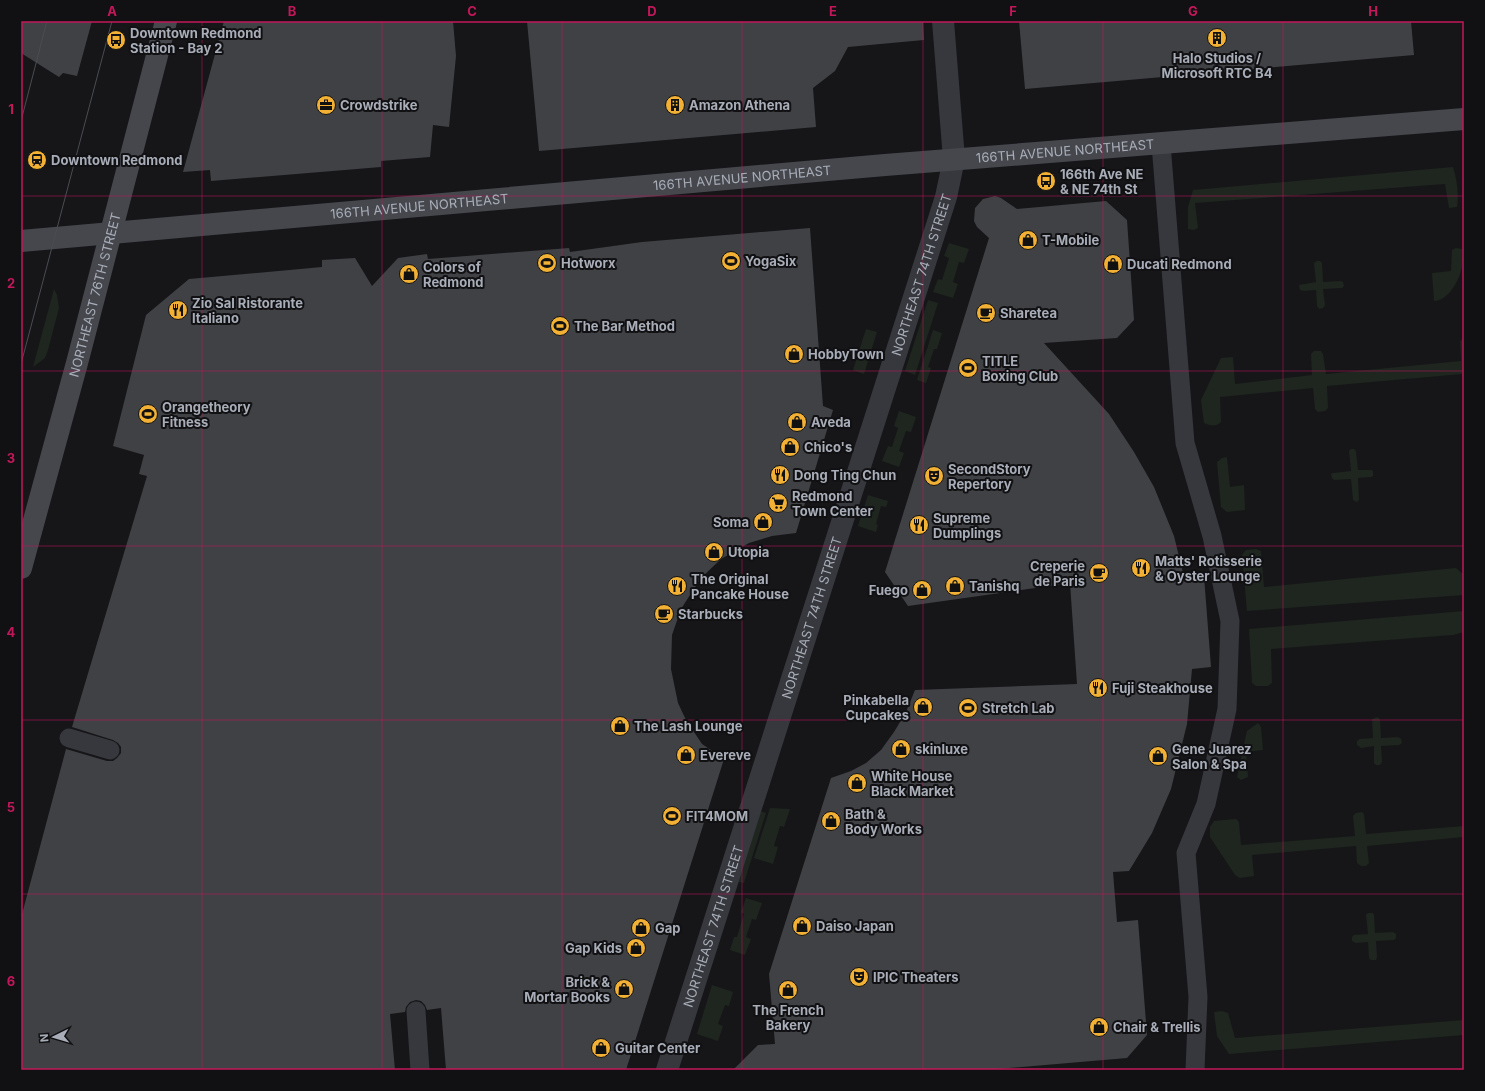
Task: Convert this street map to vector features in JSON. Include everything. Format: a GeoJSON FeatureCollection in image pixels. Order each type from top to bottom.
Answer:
{"type":"FeatureCollection","features":[{"type":"Feature","properties":{"kind":"street","name":"NORTHEAST 76TH STREET"},"geometry":{"type":"LineString","coordinates":[[21,568],[77,363],[166,21]]}},
{"type":"Feature","properties":{"kind":"street","name":"NORTHEAST 74TH STREET"},"geometry":{"type":"LineString","coordinates":[[667,1070],[938,223],[954,159],[943,21]]}},
{"type":"Feature","properties":{"kind":"street","name":"166TH AVENUE NORTHEAST"},"geometry":{"type":"LineString","coordinates":[[21,241],[954,159],[1161,144],[1464,119]]}},
{"type":"Feature","properties":{"kind":"lane"},"geometry":{"type":"LineString","coordinates":[[1161,144],[1185,443],[1212,536],[1230,621],[1227,709],[1206,804],[1186,853],[1198,997],[1195,1070]]}},
{"type":"Feature","properties":{"kind":"lane"},"geometry":{"type":"LineString","coordinates":[[69,738],[110,750]]}},
{"type":"Feature","properties":{"kind":"lane"},"geometry":{"type":"LineString","coordinates":[[416,1011],[420,1070]]}},
{"type":"Feature","properties":{"kind":"shaded area"},"geometry":{"type":"Polygon","coordinates":[[[1453,167],[1456,177],[1458,197],[1457,207],[1449,208],[1445,184],[1195,203],[1198,228],[1194,230],[1188,229],[1188,207],[1193,190],[1453,167]]]}},
{"type":"Feature","properties":{"kind":"shaded area"},"geometry":{"type":"Polygon","coordinates":[[[949,243],[969,249],[964,263],[959,262],[953,282],[958,284],[953,298],[933,292],[938,279],[942,280],[949,258],[944,256],[949,243]]]}},
{"type":"Feature","properties":{"kind":"shaded area"},"geometry":{"type":"Polygon","coordinates":[[[1456,248],[1462,249],[1463,258],[1461,272],[1450,292],[1440,300],[1434,301],[1432,273],[1451,271],[1452,250],[1456,248]]]}},
{"type":"Feature","properties":{"kind":"shaded area"},"geometry":{"type":"Polygon","coordinates":[[[1317,261],[1322,263],[1323,282],[1340,281],[1343,282],[1344,286],[1342,288],[1323,289],[1325,305],[1323,308],[1319,309],[1317,306],[1316,290],[1300,290],[1299,285],[1316,282],[1314,263],[1317,261]]]}},
{"type":"Feature","properties":{"kind":"shaded area"},"geometry":{"type":"Polygon","coordinates":[[[54,289],[57,295],[59,308],[48,350],[45,358],[33,367],[54,289]]]}},
{"type":"Feature","properties":{"kind":"shaded area"},"geometry":{"type":"Polygon","coordinates":[[[928,300],[938,303],[915,375],[905,371],[928,300]]]}},
{"type":"Feature","properties":{"kind":"shaded area"},"geometry":{"type":"Polygon","coordinates":[[[866,329],[877,332],[864,374],[853,370],[866,329]]]}},
{"type":"Feature","properties":{"kind":"shaded area"},"geometry":{"type":"Polygon","coordinates":[[[933,330],[942,333],[937,349],[934,349],[928,367],[931,368],[926,383],[917,380],[933,330]]]}},
{"type":"Feature","properties":{"kind":"shaded area"},"geometry":{"type":"Polygon","coordinates":[[[1464,338],[1464,396],[1462,374],[1327,386],[1328,408],[1325,411],[1318,412],[1315,409],[1313,388],[1220,397],[1221,422],[1213,426],[1204,423],[1201,400],[1221,358],[1233,357],[1235,384],[1312,375],[1311,354],[1314,351],[1321,351],[1323,354],[1326,374],[1461,361],[1460,341],[1464,338]]]}},
{"type":"Feature","properties":{"kind":"shaded area"},"geometry":{"type":"Polygon","coordinates":[[[899,411],[916,417],[911,432],[906,431],[899,451],[904,453],[899,467],[882,461],[888,446],[892,447],[898,428],[894,426],[899,411]]]}},
{"type":"Feature","properties":{"kind":"shaded area"},"geometry":{"type":"Polygon","coordinates":[[[1351,449],[1356,451],[1358,470],[1373,471],[1373,476],[1371,477],[1358,478],[1359,500],[1357,502],[1353,500],[1351,479],[1334,480],[1331,474],[1351,471],[1349,451],[1351,449]]]}},
{"type":"Feature","properties":{"kind":"shaded area"},"geometry":{"type":"Polygon","coordinates":[[[1227,457],[1230,487],[1244,485],[1245,510],[1227,512],[1221,507],[1217,462],[1222,458],[1227,457]]]}},
{"type":"Feature","properties":{"kind":"shaded area"},"geometry":{"type":"Polygon","coordinates":[[[868,495],[888,501],[886,507],[881,506],[876,524],[878,525],[876,532],[858,526],[868,495]]]}},
{"type":"Feature","properties":{"kind":"shaded area"},"geometry":{"type":"Polygon","coordinates":[[[1256,549],[1261,551],[1264,587],[1456,568],[1464,575],[1464,595],[1247,611],[1242,555],[1246,550],[1256,549]]]}},
{"type":"Feature","properties":{"kind":"shaded area"},"geometry":{"type":"Polygon","coordinates":[[[1464,611],[1464,632],[1453,635],[1271,649],[1272,683],[1268,686],[1256,686],[1252,683],[1249,629],[1464,611]]]}},
{"type":"Feature","properties":{"kind":"shaded area"},"geometry":{"type":"Polygon","coordinates":[[[1378,717],[1380,720],[1381,738],[1398,737],[1401,739],[1402,743],[1399,745],[1381,746],[1382,762],[1380,765],[1376,765],[1374,763],[1374,746],[1361,748],[1357,745],[1357,741],[1360,739],[1373,738],[1372,719],[1378,717]]]}},
{"type":"Feature","properties":{"kind":"shaded area"},"geometry":{"type":"Polygon","coordinates":[[[1258,723],[1261,727],[1263,750],[1246,752],[1248,777],[1241,780],[1237,777],[1247,731],[1258,723]]]}},
{"type":"Feature","properties":{"kind":"shaded area"},"geometry":{"type":"Polygon","coordinates":[[[770,808],[790,809],[784,827],[780,826],[774,846],[778,847],[773,864],[754,858],[770,808]]]}},
{"type":"Feature","properties":{"kind":"shaded area"},"geometry":{"type":"Polygon","coordinates":[[[757,810],[766,813],[744,883],[734,881],[757,810]]]}},
{"type":"Feature","properties":{"kind":"shaded area"},"geometry":{"type":"Polygon","coordinates":[[[1362,812],[1364,814],[1366,834],[1464,826],[1464,837],[1367,846],[1369,863],[1366,866],[1361,866],[1357,863],[1356,846],[1252,855],[1254,876],[1240,878],[1235,875],[1210,837],[1210,827],[1214,821],[1236,819],[1239,822],[1241,845],[1355,836],[1353,816],[1356,813],[1362,812]]]}},
{"type":"Feature","properties":{"kind":"shaded area"},"geometry":{"type":"Polygon","coordinates":[[[746,898],[762,903],[756,920],[752,919],[746,937],[751,939],[745,955],[730,950],[734,937],[737,937],[744,914],[741,912],[746,898]]]}},
{"type":"Feature","properties":{"kind":"shaded area"},"geometry":{"type":"Polygon","coordinates":[[[1373,913],[1374,915],[1375,933],[1393,932],[1396,934],[1396,938],[1394,940],[1376,941],[1376,960],[1371,960],[1369,958],[1368,942],[1356,943],[1352,941],[1352,937],[1354,935],[1368,934],[1366,914],[1373,913]]]}},
{"type":"Feature","properties":{"kind":"shaded area"},"geometry":{"type":"Polygon","coordinates":[[[712,985],[733,992],[729,1006],[725,1005],[718,1024],[723,1026],[718,1041],[697,1034],[712,985]]]}},
{"type":"Feature","properties":{"kind":"shaded area"},"geometry":{"type":"Polygon","coordinates":[[[1222,1011],[1228,1013],[1235,1038],[1464,1020],[1464,1035],[1229,1054],[1217,1036],[1214,1012],[1222,1011]]]}},
{"type":"Feature","properties":{"kind":"building"},"geometry":{"type":"Polygon","coordinates":[[[21,21],[92,21],[77,76],[63,73],[59,77],[21,53],[21,21]]]}},
{"type":"Feature","properties":{"kind":"building","name":"Crowdstrike"},"geometry":{"type":"Polygon","coordinates":[[[224,21],[453,21],[456,56],[449,127],[433,125],[430,157],[381,161],[381,167],[211,181],[210,170],[183,172],[224,21]]]}},
{"type":"Feature","properties":{"kind":"building","name":"Amazon Athena"},"geometry":{"type":"Polygon","coordinates":[[[527,21],[923,21],[924,40],[848,47],[835,71],[813,88],[816,127],[539,151],[527,21]]]}},
{"type":"Feature","properties":{"kind":"building","name":"Halo Studios / Microsoft RTC B4"},"geometry":{"type":"Polygon","coordinates":[[[1019,21],[1411,21],[1414,55],[1025,89],[1019,21]]]}},
{"type":"Feature","properties":{"kind":"building","name":"Redmond Town Center"},"geometry":{"type":"Polygon","coordinates":[[[995,196],[1001,198],[1017,209],[1106,201],[1127,220],[1134,320],[1117,338],[1044,343],[1109,414],[1134,452],[1154,487],[1174,536],[1184,577],[1204,576],[1211,667],[1192,669],[1187,724],[1171,789],[1152,833],[1129,871],[1113,872],[1117,922],[1138,920],[1147,1035],[1127,1058],[985,1070],[733,1070],[758,1045],[775,1044],[769,974],[831,778],[851,771],[866,763],[881,750],[906,712],[915,690],[1077,684],[1070,583],[908,606],[885,572],[989,238],[977,227],[974,221],[975,208],[983,199],[995,196]]]}},
{"type":"Feature","properties":{"kind":"building","name":"Redmond Town Center"},"geometry":{"type":"Polygon","coordinates":[[[810,228],[823,406],[833,410],[796,533],[772,536],[749,543],[721,559],[701,578],[681,609],[672,635],[671,669],[678,703],[686,720],[702,744],[724,759],[626,1070],[446,1070],[441,1008],[427,1010],[421,1001],[416,1000],[410,1002],[406,1007],[405,1012],[390,1014],[395,1070],[21,1070],[21,918],[66,749],[107,761],[113,761],[121,753],[121,747],[113,740],[72,727],[147,476],[139,474],[144,455],[113,446],[146,315],[189,279],[322,267],[322,260],[355,258],[372,286],[398,258],[427,254],[428,259],[569,248],[570,252],[642,242],[810,228]]]}},
{"type":"Feature","properties":{"kind":"tram line"},"geometry":{"type":"LineString","coordinates":[[21,121],[47,21]]}},
{"type":"Feature","properties":{"kind":"tram line"},"geometry":{"type":"LineString","coordinates":[[21,364],[112,21]]}},
{"type":"Feature","properties":{"kind":"place","name":"Halo Studios / Microsoft RTC B4"},"geometry":{"type":"Point","coordinates":[1217,38]}},
{"type":"Feature","properties":{"kind":"place","name":"Downtown Redmond Station - Bay 2"},"geometry":{"type":"Point","coordinates":[116,40]}},
{"type":"Feature","properties":{"kind":"place","name":"Crowdstrike"},"geometry":{"type":"Point","coordinates":[326,105]}},
{"type":"Feature","properties":{"kind":"place","name":"Amazon Athena"},"geometry":{"type":"Point","coordinates":[675,105]}},
{"type":"Feature","properties":{"kind":"place","name":"Downtown Redmond"},"geometry":{"type":"Point","coordinates":[37,160]}},
{"type":"Feature","properties":{"kind":"place","name":"166th Ave NE & NE 74th St"},"geometry":{"type":"Point","coordinates":[1046,181]}},
{"type":"Feature","properties":{"kind":"place","name":"T-Mobile"},"geometry":{"type":"Point","coordinates":[1028,240]}},
{"type":"Feature","properties":{"kind":"place","name":"YogaSix"},"geometry":{"type":"Point","coordinates":[731,261]}},
{"type":"Feature","properties":{"kind":"place","name":"Hotworx"},"geometry":{"type":"Point","coordinates":[547,263]}},
{"type":"Feature","properties":{"kind":"place","name":"Ducati Redmond"},"geometry":{"type":"Point","coordinates":[1113,264]}},
{"type":"Feature","properties":{"kind":"place","name":"Colors of Redmond"},"geometry":{"type":"Point","coordinates":[409,274]}},
{"type":"Feature","properties":{"kind":"place","name":"Zio Sal Ristorante Italiano"},"geometry":{"type":"Point","coordinates":[178,310]}},
{"type":"Feature","properties":{"kind":"place","name":"Sharetea"},"geometry":{"type":"Point","coordinates":[986,313]}},
{"type":"Feature","properties":{"kind":"place","name":"The Bar Method"},"geometry":{"type":"Point","coordinates":[560,326]}},
{"type":"Feature","properties":{"kind":"place","name":"HobbyTown"},"geometry":{"type":"Point","coordinates":[794,354]}},
{"type":"Feature","properties":{"kind":"place","name":"TITLE Boxing Club"},"geometry":{"type":"Point","coordinates":[968,368]}},
{"type":"Feature","properties":{"kind":"place","name":"Orangetheory Fitness"},"geometry":{"type":"Point","coordinates":[148,414]}},
{"type":"Feature","properties":{"kind":"place","name":"Aveda"},"geometry":{"type":"Point","coordinates":[797,422]}},
{"type":"Feature","properties":{"kind":"place","name":"Chico's"},"geometry":{"type":"Point","coordinates":[790,447]}},
{"type":"Feature","properties":{"kind":"place","name":"Dong Ting Chun"},"geometry":{"type":"Point","coordinates":[780,475]}},
{"type":"Feature","properties":{"kind":"place","name":"SecondStory Repertory"},"geometry":{"type":"Point","coordinates":[934,476]}},
{"type":"Feature","properties":{"kind":"place","name":"Redmond Town Center"},"geometry":{"type":"Point","coordinates":[778,503]}},
{"type":"Feature","properties":{"kind":"place","name":"Soma"},"geometry":{"type":"Point","coordinates":[763,522]}},
{"type":"Feature","properties":{"kind":"place","name":"Supreme Dumplings"},"geometry":{"type":"Point","coordinates":[919,525]}},
{"type":"Feature","properties":{"kind":"place","name":"Utopia"},"geometry":{"type":"Point","coordinates":[714,552]}},
{"type":"Feature","properties":{"kind":"place","name":"Matts' Rotisserie & Oyster Lounge"},"geometry":{"type":"Point","coordinates":[1141,568]}},
{"type":"Feature","properties":{"kind":"place","name":"Creperie de Paris"},"geometry":{"type":"Point","coordinates":[1099,573]}},
{"type":"Feature","properties":{"kind":"place","name":"The Original Pancake House"},"geometry":{"type":"Point","coordinates":[677,586]}},
{"type":"Feature","properties":{"kind":"place","name":"Tanishq"},"geometry":{"type":"Point","coordinates":[955,586]}},
{"type":"Feature","properties":{"kind":"place","name":"Fuego"},"geometry":{"type":"Point","coordinates":[922,590]}},
{"type":"Feature","properties":{"kind":"place","name":"Starbucks"},"geometry":{"type":"Point","coordinates":[664,614]}},
{"type":"Feature","properties":{"kind":"place","name":"Fuji Steakhouse"},"geometry":{"type":"Point","coordinates":[1098,688]}},
{"type":"Feature","properties":{"kind":"place","name":"Pinkabella Cupcakes"},"geometry":{"type":"Point","coordinates":[923,707]}},
{"type":"Feature","properties":{"kind":"place","name":"Stretch Lab"},"geometry":{"type":"Point","coordinates":[968,708]}},
{"type":"Feature","properties":{"kind":"place","name":"The Lash Lounge"},"geometry":{"type":"Point","coordinates":[620,726]}},
{"type":"Feature","properties":{"kind":"place","name":"skinluxe"},"geometry":{"type":"Point","coordinates":[901,749]}},
{"type":"Feature","properties":{"kind":"place","name":"Evereve"},"geometry":{"type":"Point","coordinates":[686,755]}},
{"type":"Feature","properties":{"kind":"place","name":"Gene Juarez Salon & Spa"},"geometry":{"type":"Point","coordinates":[1158,756]}},
{"type":"Feature","properties":{"kind":"place","name":"White House Black Market"},"geometry":{"type":"Point","coordinates":[857,783]}},
{"type":"Feature","properties":{"kind":"place","name":"FIT4MOM"},"geometry":{"type":"Point","coordinates":[672,816]}},
{"type":"Feature","properties":{"kind":"place","name":"Bath & Body Works"},"geometry":{"type":"Point","coordinates":[831,821]}},
{"type":"Feature","properties":{"kind":"place","name":"Daiso Japan"},"geometry":{"type":"Point","coordinates":[802,926]}},
{"type":"Feature","properties":{"kind":"place","name":"Gap"},"geometry":{"type":"Point","coordinates":[641,928]}},
{"type":"Feature","properties":{"kind":"place","name":"Gap Kids"},"geometry":{"type":"Point","coordinates":[636,948]}},
{"type":"Feature","properties":{"kind":"place","name":"IPIC Theaters"},"geometry":{"type":"Point","coordinates":[859,977]}},
{"type":"Feature","properties":{"kind":"place","name":"Brick & Mortar Books"},"geometry":{"type":"Point","coordinates":[624,989]}},
{"type":"Feature","properties":{"kind":"place","name":"The French Bakery"},"geometry":{"type":"Point","coordinates":[788,990]}},
{"type":"Feature","properties":{"kind":"place","name":"Chair & Trellis"},"geometry":{"type":"Point","coordinates":[1099,1027]}},
{"type":"Feature","properties":{"kind":"place","name":"Guitar Center"},"geometry":{"type":"Point","coordinates":[601,1048]}}]}
